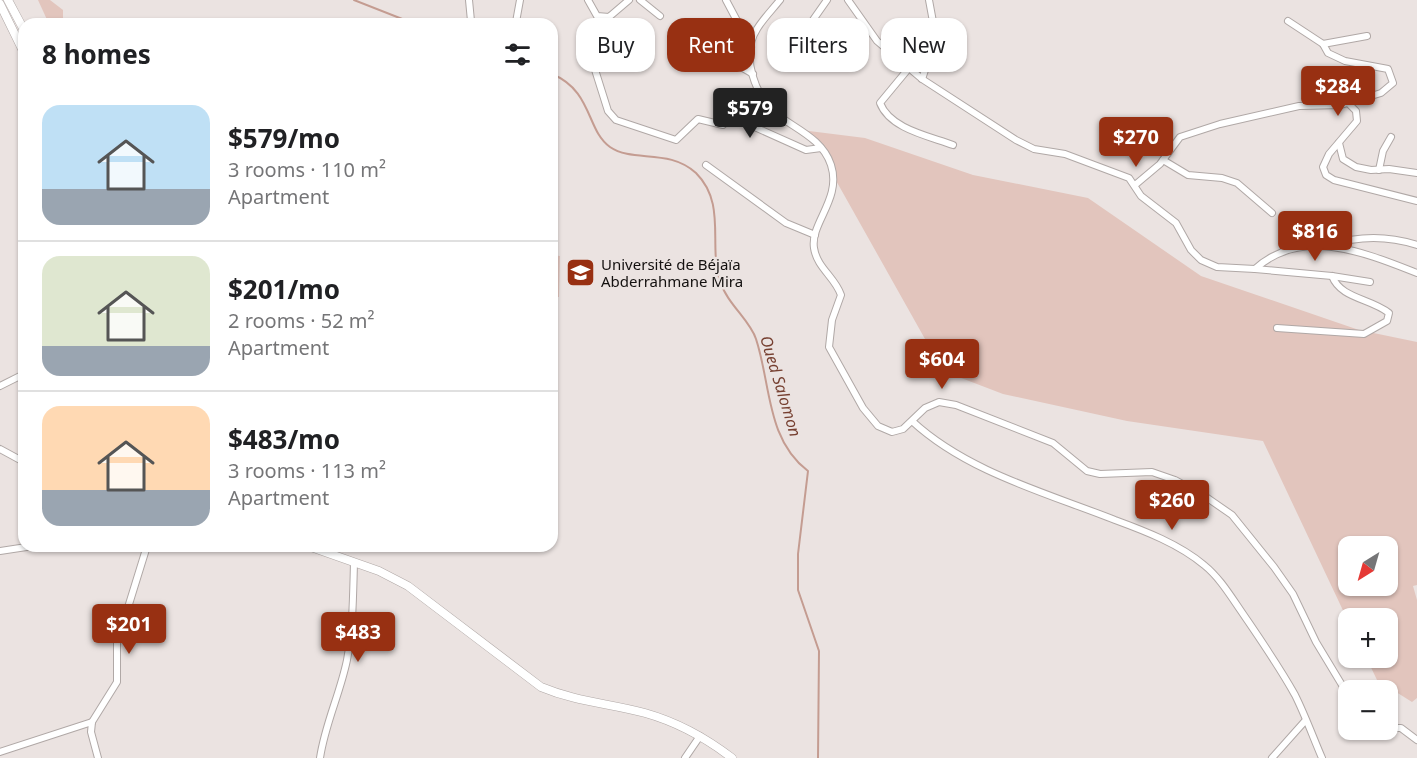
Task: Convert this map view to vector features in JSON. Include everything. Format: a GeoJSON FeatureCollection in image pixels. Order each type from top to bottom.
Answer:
{"type":"FeatureCollection","features":[{"type":"Feature","properties":{"kind":"street"},"geometry":{"type":"LineString","coordinates":[[9,0],[18,18]]}},
{"type":"Feature","properties":{"kind":"street"},"geometry":{"type":"LineString","coordinates":[[469,0],[471,18]]}},
{"type":"Feature","properties":{"kind":"street"},"geometry":{"type":"LineString","coordinates":[[517,18],[520,0]]}},
{"type":"Feature","properties":{"kind":"street"},"geometry":{"type":"LineString","coordinates":[[588,0],[597,16],[609,17],[629,0]]}},
{"type":"Feature","properties":{"kind":"street"},"geometry":{"type":"LineString","coordinates":[[640,0],[660,16]]}},
{"type":"Feature","properties":{"kind":"street"},"geometry":{"type":"LineString","coordinates":[[726,0],[736,18]]}},
{"type":"Feature","properties":{"kind":"street"},"geometry":{"type":"LineString","coordinates":[[755,33],[780,0]]}},
{"type":"Feature","properties":{"kind":"street"},"geometry":{"type":"LineString","coordinates":[[814,18],[827,0]]}},
{"type":"Feature","properties":{"kind":"street"},"geometry":{"type":"LineString","coordinates":[[848,0],[881,45]]}},
{"type":"Feature","properties":{"kind":"street"},"geometry":{"type":"LineString","coordinates":[[922,79],[936,38],[929,0]]}},
{"type":"Feature","properties":{"kind":"street"},"geometry":{"type":"LineString","coordinates":[[0,4],[18,41]]}},
{"type":"Feature","properties":{"kind":"street"},"geometry":{"type":"LineString","coordinates":[[1136,185],[1163,160],[1180,136],[1220,124],[1299,106],[1348,103],[1381,93],[1392,83],[1388,69],[1345,61],[1328,53],[1323,44],[1288,21]]}},
{"type":"Feature","properties":{"kind":"street"},"geometry":{"type":"LineString","coordinates":[[1323,44],[1367,36]]}},
{"type":"Feature","properties":{"kind":"street"},"geometry":{"type":"LineString","coordinates":[[596,72],[608,111],[616,120],[676,140],[698,119],[723,125],[730,116],[806,150],[821,148]]}},
{"type":"Feature","properties":{"kind":"street"},"geometry":{"type":"LineString","coordinates":[[750,72],[753,74],[756,87],[768,105],[777,114],[806,133],[821,148],[831,163],[833,188],[815,235],[814,250],[822,268],[837,282],[842,295],[829,332],[829,347],[863,408],[878,426],[892,432],[903,429],[925,408],[939,402],[956,405],[1053,443],[1087,471],[1100,474],[1152,472],[1175,480],[1206,497],[1233,514],[1274,567],[1293,594],[1316,642],[1339,680]]}},
{"type":"Feature","properties":{"kind":"street"},"geometry":{"type":"LineString","coordinates":[[906,72],[880,103],[883,110],[904,127],[953,145]]}},
{"type":"Feature","properties":{"kind":"street"},"geometry":{"type":"LineString","coordinates":[[914,72],[1016,140],[1035,149],[1065,154],[1129,178],[1136,185],[1141,196],[1176,223],[1191,250],[1201,260],[1217,267],[1332,276],[1370,282]]}},
{"type":"Feature","properties":{"kind":"street"},"geometry":{"type":"LineString","coordinates":[[1348,103],[1356,111],[1357,121],[1323,167],[1326,175],[1334,180],[1417,201]]}},
{"type":"Feature","properties":{"kind":"street"},"geometry":{"type":"LineString","coordinates":[[1378,170],[1383,151],[1391,137]]}},
{"type":"Feature","properties":{"kind":"street"},"geometry":{"type":"LineString","coordinates":[[1339,143],[1344,159],[1356,167],[1417,173]]}},
{"type":"Feature","properties":{"kind":"street"},"geometry":{"type":"LineString","coordinates":[[1163,160],[1188,175],[1222,178],[1237,183],[1272,213]]}},
{"type":"Feature","properties":{"kind":"street"},"geometry":{"type":"LineString","coordinates":[[706,165],[786,223],[815,235]]}},
{"type":"Feature","properties":{"kind":"street"},"geometry":{"type":"LineString","coordinates":[[1256,269],[1279,252],[1341,242],[1395,238],[1417,245]]}},
{"type":"Feature","properties":{"kind":"street"},"geometry":{"type":"LineString","coordinates":[[1326,246],[1352,250],[1417,273]]}},
{"type":"Feature","properties":{"kind":"street"},"geometry":{"type":"LineString","coordinates":[[1277,328],[1344,335],[1364,334],[1387,321],[1389,313],[1383,308],[1343,291],[1335,284],[1332,276]]}},
{"type":"Feature","properties":{"kind":"street"},"geometry":{"type":"LineString","coordinates":[[0,386],[18,377]]}},
{"type":"Feature","properties":{"kind":"street"},"geometry":{"type":"LineString","coordinates":[[912,421],[928,436],[1001,476],[1142,530],[1188,553],[1205,566],[1220,582],[1274,660],[1296,697],[1322,758]]}},
{"type":"Feature","properties":{"kind":"street"},"geometry":{"type":"LineString","coordinates":[[0,449],[18,459]]}},
{"type":"Feature","properties":{"kind":"street"},"geometry":{"type":"LineString","coordinates":[[0,551],[18,548]]}},
{"type":"Feature","properties":{"kind":"street"},"geometry":{"type":"LineString","coordinates":[[98,758],[91,732],[92,722],[117,682],[117,643],[145,552]]}},
{"type":"Feature","properties":{"kind":"street"},"geometry":{"type":"LineString","coordinates":[[324,552],[379,571],[408,586],[541,687],[565,697],[643,713],[672,722],[700,736],[732,758]]}},
{"type":"Feature","properties":{"kind":"street"},"geometry":{"type":"LineString","coordinates":[[320,758],[323,737],[347,660],[352,620],[354,563]]}},
{"type":"Feature","properties":{"kind":"street"},"geometry":{"type":"LineString","coordinates":[[1272,758],[1305,721]]}},
{"type":"Feature","properties":{"kind":"street"},"geometry":{"type":"LineString","coordinates":[[0,752],[92,722]]}},
{"type":"Feature","properties":{"kind":"street"},"geometry":{"type":"LineString","coordinates":[[1398,728],[1417,740]]}},
{"type":"Feature","properties":{"kind":"street"},"geometry":{"type":"LineString","coordinates":[[685,758],[700,736]]}},
{"type":"Feature","properties":{"kind":"street"},"geometry":{"type":"LineString","coordinates":[[717,758],[719,748]]}},
{"type":"Feature","properties":{"kind":"shaded area"},"geometry":{"type":"Polygon","coordinates":[[[38,0],[50,0],[63,10],[63,18],[46,18],[38,0]]]}},
{"type":"Feature","properties":{"kind":"shaded area"},"geometry":{"type":"Polygon","coordinates":[[[801,130],[865,138],[973,175],[1088,198],[1201,276],[1359,330],[1417,342],[1417,585],[1413,586],[1417,600],[1417,698],[1412,702],[1398,693],[1398,680],[1377,680],[1371,668],[1398,668],[1398,608],[1342,608],[1263,441],[1127,421],[1003,394],[943,371],[834,177],[831,163],[801,130]]]}},
{"type":"Feature","properties":{"kind":"shaded area"},"geometry":{"type":"Polygon","coordinates":[[[558,256],[560,256],[558,297],[558,256]]]}},
{"type":"Feature","properties":{"kind":"waterway","name":"Oued Salomon"},"geometry":{"type":"LineString","coordinates":[[354,0],[400,18]]}},
{"type":"Feature","properties":{"kind":"waterway","name":"Oued Salomon"},"geometry":{"type":"LineString","coordinates":[[558,77],[575,90],[602,140],[610,147],[619,152],[663,158],[685,165],[696,173],[711,198],[720,281],[756,339],[772,410],[784,443],[794,458],[808,471],[798,554],[798,590],[819,651],[818,758]]}},
{"type":"Feature","properties":{"kind":"place","name":"Université de Béjaïa Abderrahmane Mira"},"geometry":{"type":"Point","coordinates":[580,273]}}]}
